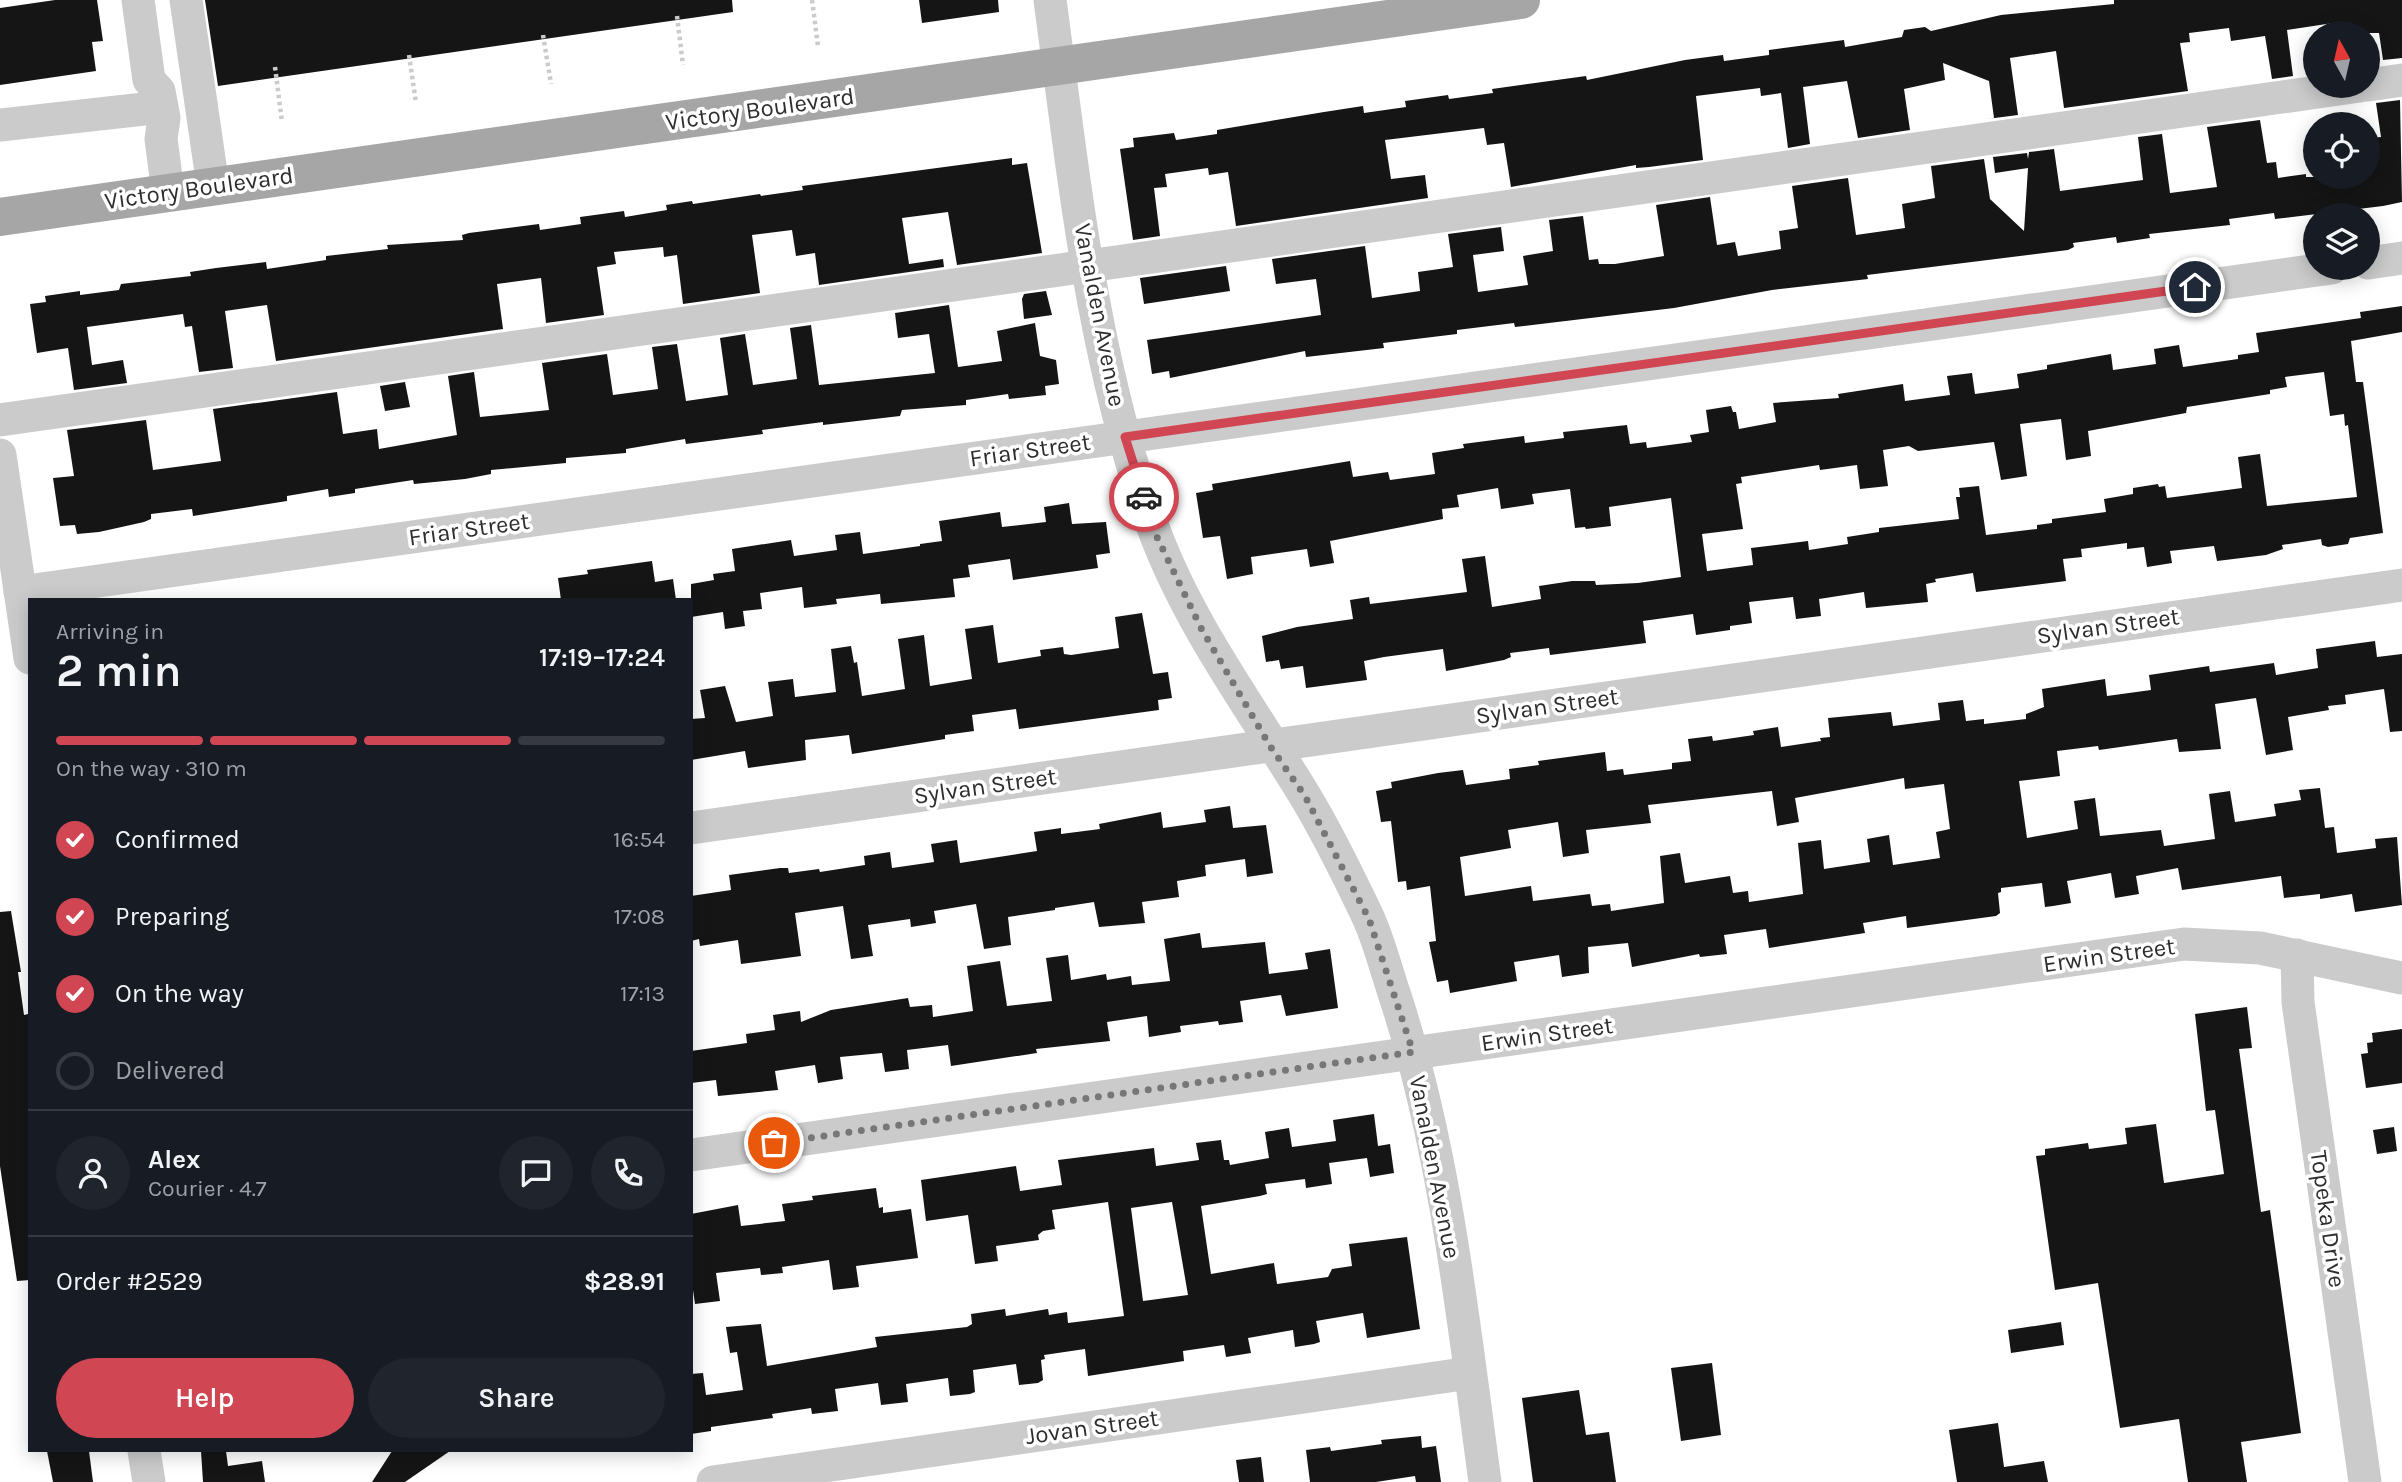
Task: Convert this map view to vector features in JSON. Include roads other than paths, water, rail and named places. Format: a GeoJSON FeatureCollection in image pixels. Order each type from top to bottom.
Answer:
{"type":"FeatureCollection","features":[{"type":"Feature","properties":{"kind":"main road","name":"Victory Boulevard"},"geometry":{"type":"LineString","coordinates":[[0,217],[1521,0]]}},
{"type":"Feature","properties":{"kind":"street"},"geometry":{"type":"LineString","coordinates":[[138,0],[146,95]]}},
{"type":"Feature","properties":{"kind":"street"},"geometry":{"type":"LineString","coordinates":[[186,0],[213,186]]}},
{"type":"Feature","properties":{"kind":"street","name":"Vanalden Avenue"},"geometry":{"type":"LineString","coordinates":[[1050,0],[1098,330],[1125,437],[1161,545],[1201,628],[1270,746],[1305,796],[1369,919],[1413,1052],[1444,1200],[1485,1482]]}},
{"type":"Feature","properties":{"kind":"street"},"geometry":{"type":"LineString","coordinates":[[2380,83],[2402,80]]}},
{"type":"Feature","properties":{"kind":"street"},"geometry":{"type":"LineString","coordinates":[[0,125],[159,91],[164,118],[161,139],[168,192]]}},
{"type":"Feature","properties":{"kind":"street"},"geometry":{"type":"LineString","coordinates":[[0,420],[2303,94]]}},
{"type":"Feature","properties":{"kind":"street"},"geometry":{"type":"LineString","coordinates":[[2380,261],[2402,258]]}},
{"type":"Feature","properties":{"kind":"street","name":"Friar Street"},"geometry":{"type":"LineString","coordinates":[[20,592],[2303,272]]}},
{"type":"Feature","properties":{"kind":"street"},"geometry":{"type":"LineString","coordinates":[[0,455],[28,645]]}},
{"type":"Feature","properties":{"kind":"street","name":"Sylvan Street"},"geometry":{"type":"LineString","coordinates":[[693,828],[2402,584]]}},
{"type":"Feature","properties":{"kind":"street","name":"Erwin Street"},"geometry":{"type":"LineString","coordinates":[[693,1155],[2184,944],[2246,946],[2402,978]]}},
{"type":"Feature","properties":{"kind":"street","name":"Topeka Drive"},"geometry":{"type":"LineString","coordinates":[[2297,955],[2298,1002],[2365,1482]]}},
{"type":"Feature","properties":{"kind":"street","name":"Jovan Street"},"geometry":{"type":"LineString","coordinates":[[713,1482],[1470,1373]]}},
{"type":"Feature","properties":{"kind":"street"},"geometry":{"type":"LineString","coordinates":[[144,1452],[149,1482]]}}]}
